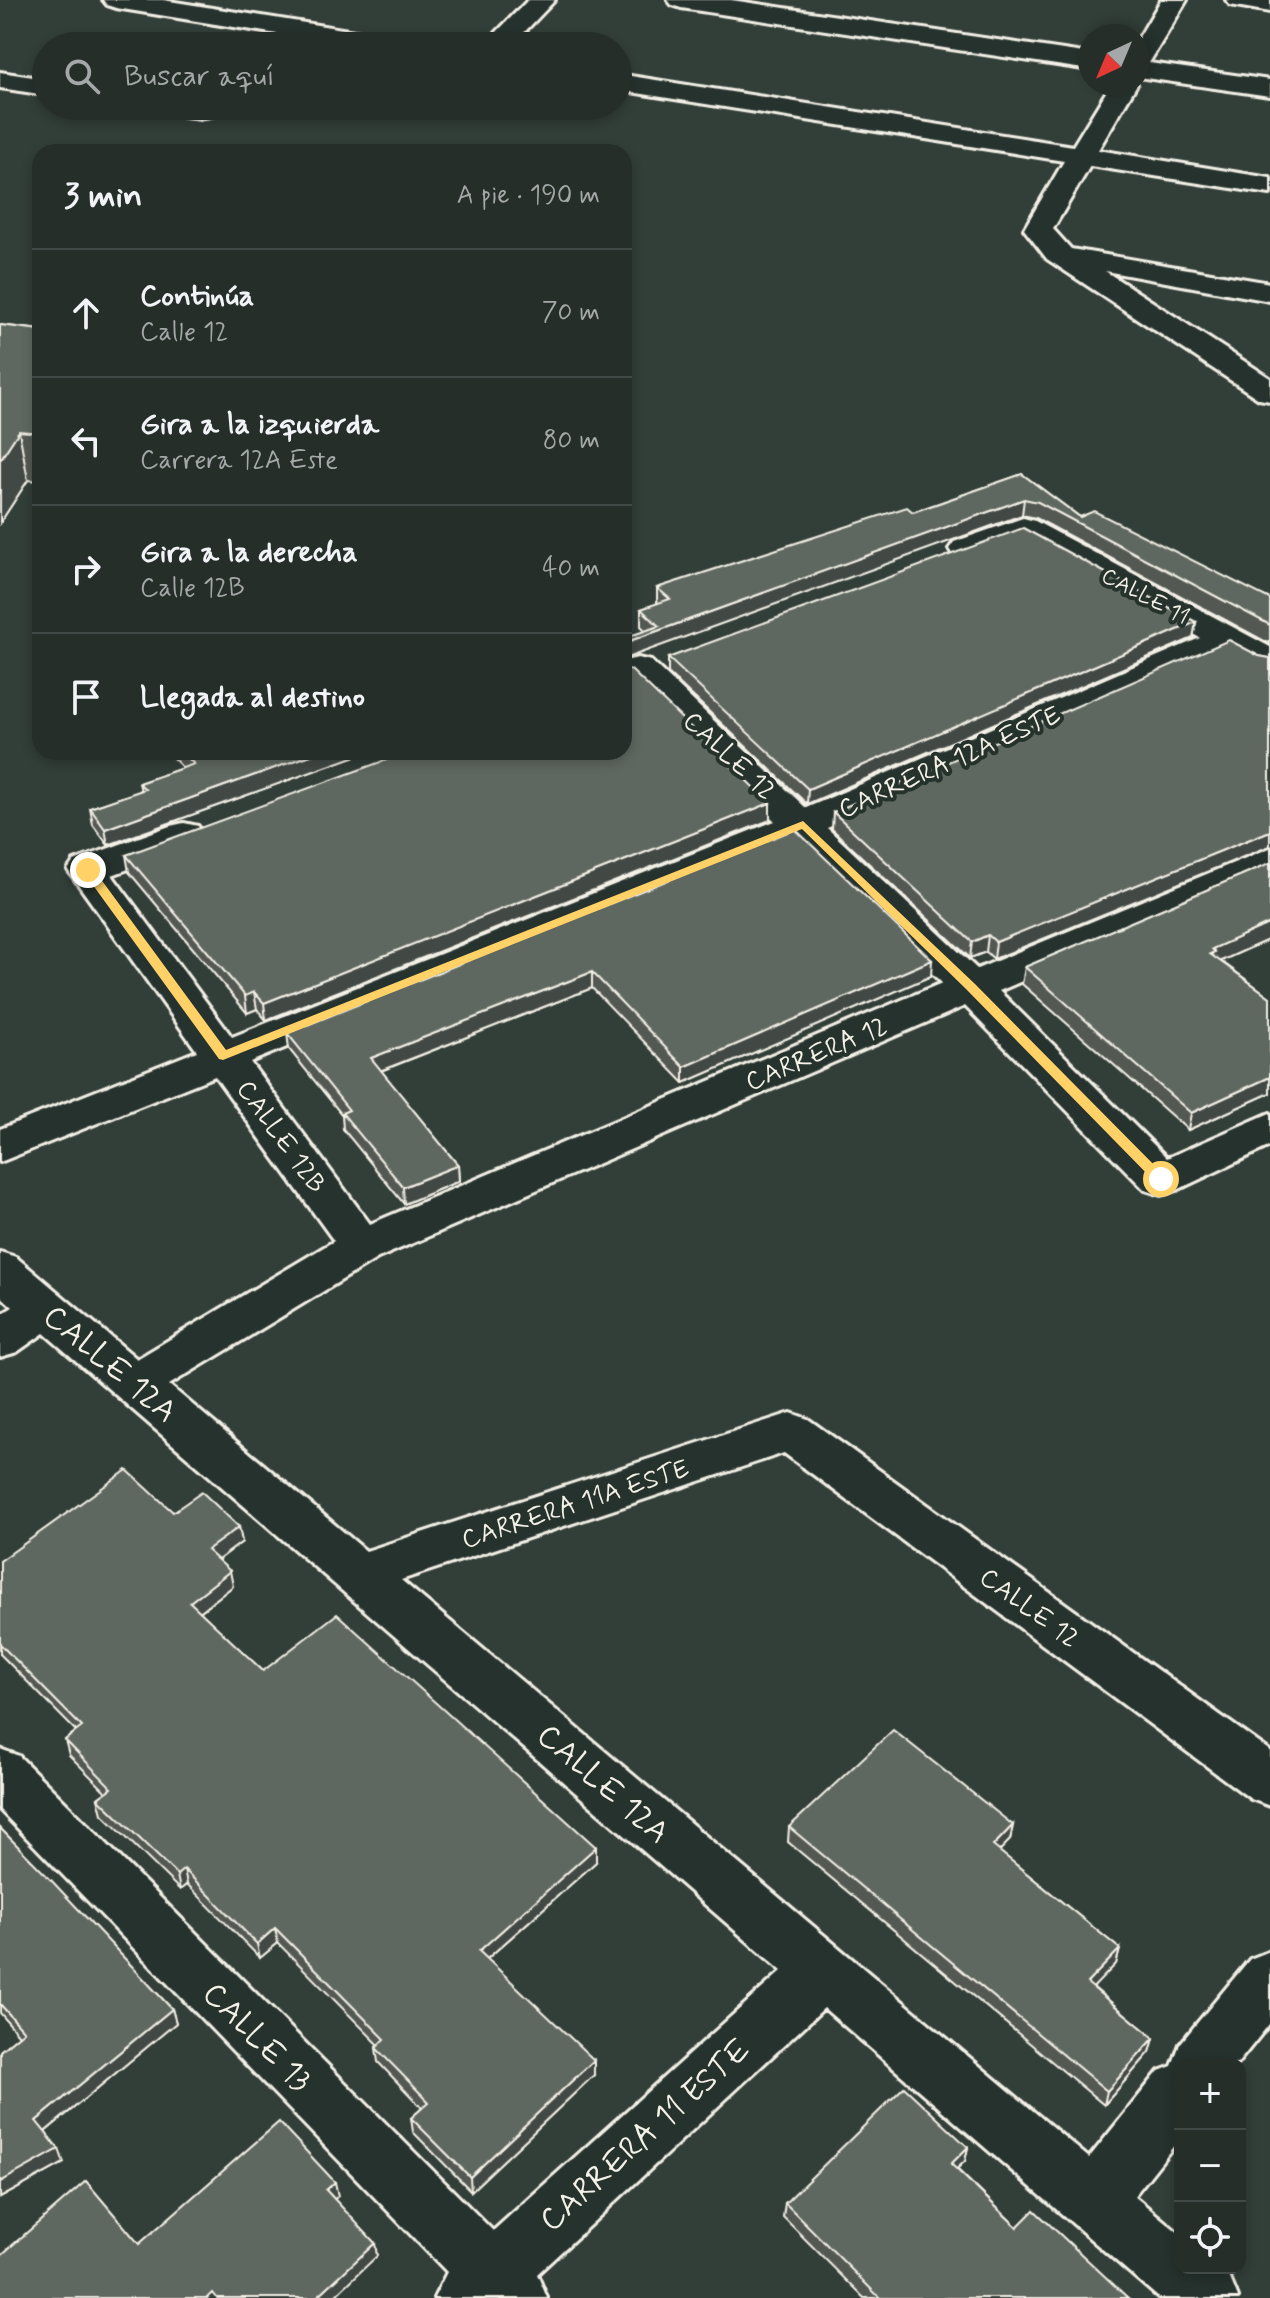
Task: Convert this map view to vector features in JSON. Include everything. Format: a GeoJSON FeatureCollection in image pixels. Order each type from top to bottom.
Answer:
{"type":"FeatureCollection","features":[{"type":"Feature","properties":{"kind":"street"},"geometry":{"type":"LineString","coordinates":[[116,0],[268,32]]}},
{"type":"Feature","properties":{"kind":"street"},"geometry":{"type":"LineString","coordinates":[[510,32],[542,0]]}},
{"type":"Feature","properties":{"kind":"street"},"geometry":{"type":"LineString","coordinates":[[681,0],[1078,60]]}},
{"type":"Feature","properties":{"kind":"street"},"geometry":{"type":"LineString","coordinates":[[1150,40],[1174,0]]}},
{"type":"Feature","properties":{"kind":"street"},"geometry":{"type":"LineString","coordinates":[[1239,0],[1270,4]]}},
{"type":"Feature","properties":{"kind":"street"},"geometry":{"type":"LineString","coordinates":[[1150,71],[1270,88]]}},
{"type":"Feature","properties":{"kind":"street"},"geometry":{"type":"LineString","coordinates":[[0,80],[32,85]]}},
{"type":"Feature","properties":{"kind":"street"},"geometry":{"type":"LineString","coordinates":[[632,84],[1270,186]]}},
{"type":"Feature","properties":{"kind":"street"},"geometry":{"type":"LineString","coordinates":[[1117,96],[1038,229],[1057,253],[1270,392]]}},
{"type":"Feature","properties":{"kind":"street"},"geometry":{"type":"LineString","coordinates":[[1057,253],[1270,292]]}},
{"type":"Feature","properties":{"kind":"street","name":"CALLE 11"},"geometry":{"type":"LineString","coordinates":[[934,561],[1023,528],[1270,662]]}},
{"type":"Feature","properties":{"kind":"street","name":"CARRERA 12A ESTE"},"geometry":{"type":"LineString","coordinates":[[0,1146],[803,824],[1228,639]]}},
{"type":"Feature","properties":{"kind":"street","name":"CALLE 12"},"geometry":{"type":"LineString","coordinates":[[643,667],[971,987],[1161,1179],[1270,1128]]}},
{"type":"Feature","properties":{"kind":"street","name":"CALLE 12B"},"geometry":{"type":"LineString","coordinates":[[220,822],[88,870],[362,1246]]}},
{"type":"Feature","properties":{"kind":"street","name":"CARRERA 12"},"geometry":{"type":"LineString","coordinates":[[135,1383],[362,1246],[1270,860]]}},
{"type":"Feature","properties":{"kind":"street","name":"CALLE 12A"},"geometry":{"type":"LineString","coordinates":[[0,1269],[1207,2298]]}},
{"type":"Feature","properties":{"kind":"street"},"geometry":{"type":"LineString","coordinates":[[0,1339],[46,1308]]}},
{"type":"Feature","properties":{"kind":"street","name":"CALLE 12"},"geometry":{"type":"LineString","coordinates":[[791,1432],[1270,1782]]}},
{"type":"Feature","properties":{"kind":"street","name":"CARRERA 11A ESTE"},"geometry":{"type":"LineString","coordinates":[[358,1574],[791,1432]]}},
{"type":"Feature","properties":{"kind":"street","name":"CALLE 13"},"geometry":{"type":"LineString","coordinates":[[0,1773],[491,2290]]}},
{"type":"Feature","properties":{"kind":"street","name":"CARRERA 11 ESTE"},"geometry":{"type":"LineString","coordinates":[[491,2290],[823,1971]]}},
{"type":"Feature","properties":{"kind":"street"},"geometry":{"type":"LineString","coordinates":[[1206,2058],[1270,1978]]}},
{"type":"Feature","properties":{"kind":"street"},"geometry":{"type":"LineString","coordinates":[[1093,2200],[1174,2099]]}},
{"type":"Feature","properties":{"kind":"building"},"geometry":{"type":"Polygon","coordinates":[[[0,325],[32,329],[32,432],[19,431],[0,460],[0,325]]]}},
{"type":"Feature","properties":{"kind":"building"},"geometry":{"type":"Polygon","coordinates":[[[1022,474],[1080,517],[1094,511],[1270,599],[1270,625],[1038,502],[1024,499],[632,640],[632,635],[659,626],[641,609],[670,599],[657,588],[907,507],[913,512],[1022,474]]]}},
{"type":"Feature","properties":{"kind":"building"},"geometry":{"type":"Polygon","coordinates":[[[1023,528],[1196,622],[808,789],[668,658],[1023,528]]]}},
{"type":"Feature","properties":{"kind":"building"},"geometry":{"type":"Polygon","coordinates":[[[1229,640],[1259,656],[1270,658],[1270,831],[996,942],[988,935],[972,942],[833,812],[1229,640]]]}},
{"type":"Feature","properties":{"kind":"building"},"geometry":{"type":"Polygon","coordinates":[[[632,671],[770,803],[264,1003],[254,992],[245,996],[126,855],[386,760],[632,760],[632,671]]]}},
{"type":"Feature","properties":{"kind":"building"},"geometry":{"type":"Polygon","coordinates":[[[190,760],[297,760],[105,829],[90,808],[145,789],[139,783],[194,764],[190,760]]]}},
{"type":"Feature","properties":{"kind":"building"},"geometry":{"type":"Polygon","coordinates":[[[795,829],[932,960],[684,1067],[592,972],[371,1058],[458,1165],[403,1187],[342,1113],[349,1110],[287,1033],[795,829]]]}},
{"type":"Feature","properties":{"kind":"building"},"geometry":{"type":"Polygon","coordinates":[[[1270,863],[1270,923],[1212,949],[1215,952],[1210,954],[1270,997],[1270,1077],[1191,1113],[1025,967],[1270,863]]]}},
{"type":"Feature","properties":{"kind":"building"},"geometry":{"type":"Polygon","coordinates":[[[127,1470],[173,1512],[202,1492],[239,1527],[207,1550],[230,1571],[190,1602],[263,1671],[337,1614],[596,1847],[479,1951],[594,2060],[470,2177],[411,2118],[429,2102],[376,2048],[385,2039],[275,1928],[257,1944],[184,1869],[177,1875],[98,1798],[112,1788],[65,1740],[82,1727],[0,1644],[0,1561],[127,1470]]]}},
{"type":"Feature","properties":{"kind":"building"},"geometry":{"type":"Polygon","coordinates":[[[893,1730],[1013,1825],[993,1846],[1120,1949],[1087,1983],[1154,2038],[1107,2091],[789,1827],[893,1730]]]}},
{"type":"Feature","properties":{"kind":"building"},"geometry":{"type":"Polygon","coordinates":[[[0,1828],[172,2009],[36,2121],[59,2149],[0,2182],[0,2051],[24,2031],[0,2004],[0,1828]]]}},
{"type":"Feature","properties":{"kind":"building"},"geometry":{"type":"Polygon","coordinates":[[[904,2087],[968,2147],[951,2164],[1017,2227],[1034,2210],[1128,2298],[880,2298],[785,2203],[904,2087]]]}},
{"type":"Feature","properties":{"kind":"building"},"geometry":{"type":"Polygon","coordinates":[[[279,2122],[335,2182],[326,2190],[375,2243],[316,2298],[217,2298],[213,2293],[208,2298],[0,2298],[0,2256],[86,2181],[139,2244],[279,2122]]]}},
{"type":"Feature","properties":{"kind":"route"},"geometry":{"type":"LineString","coordinates":[[88,870],[223,1056],[803,824],[971,987],[1161,1179]]}}]}
